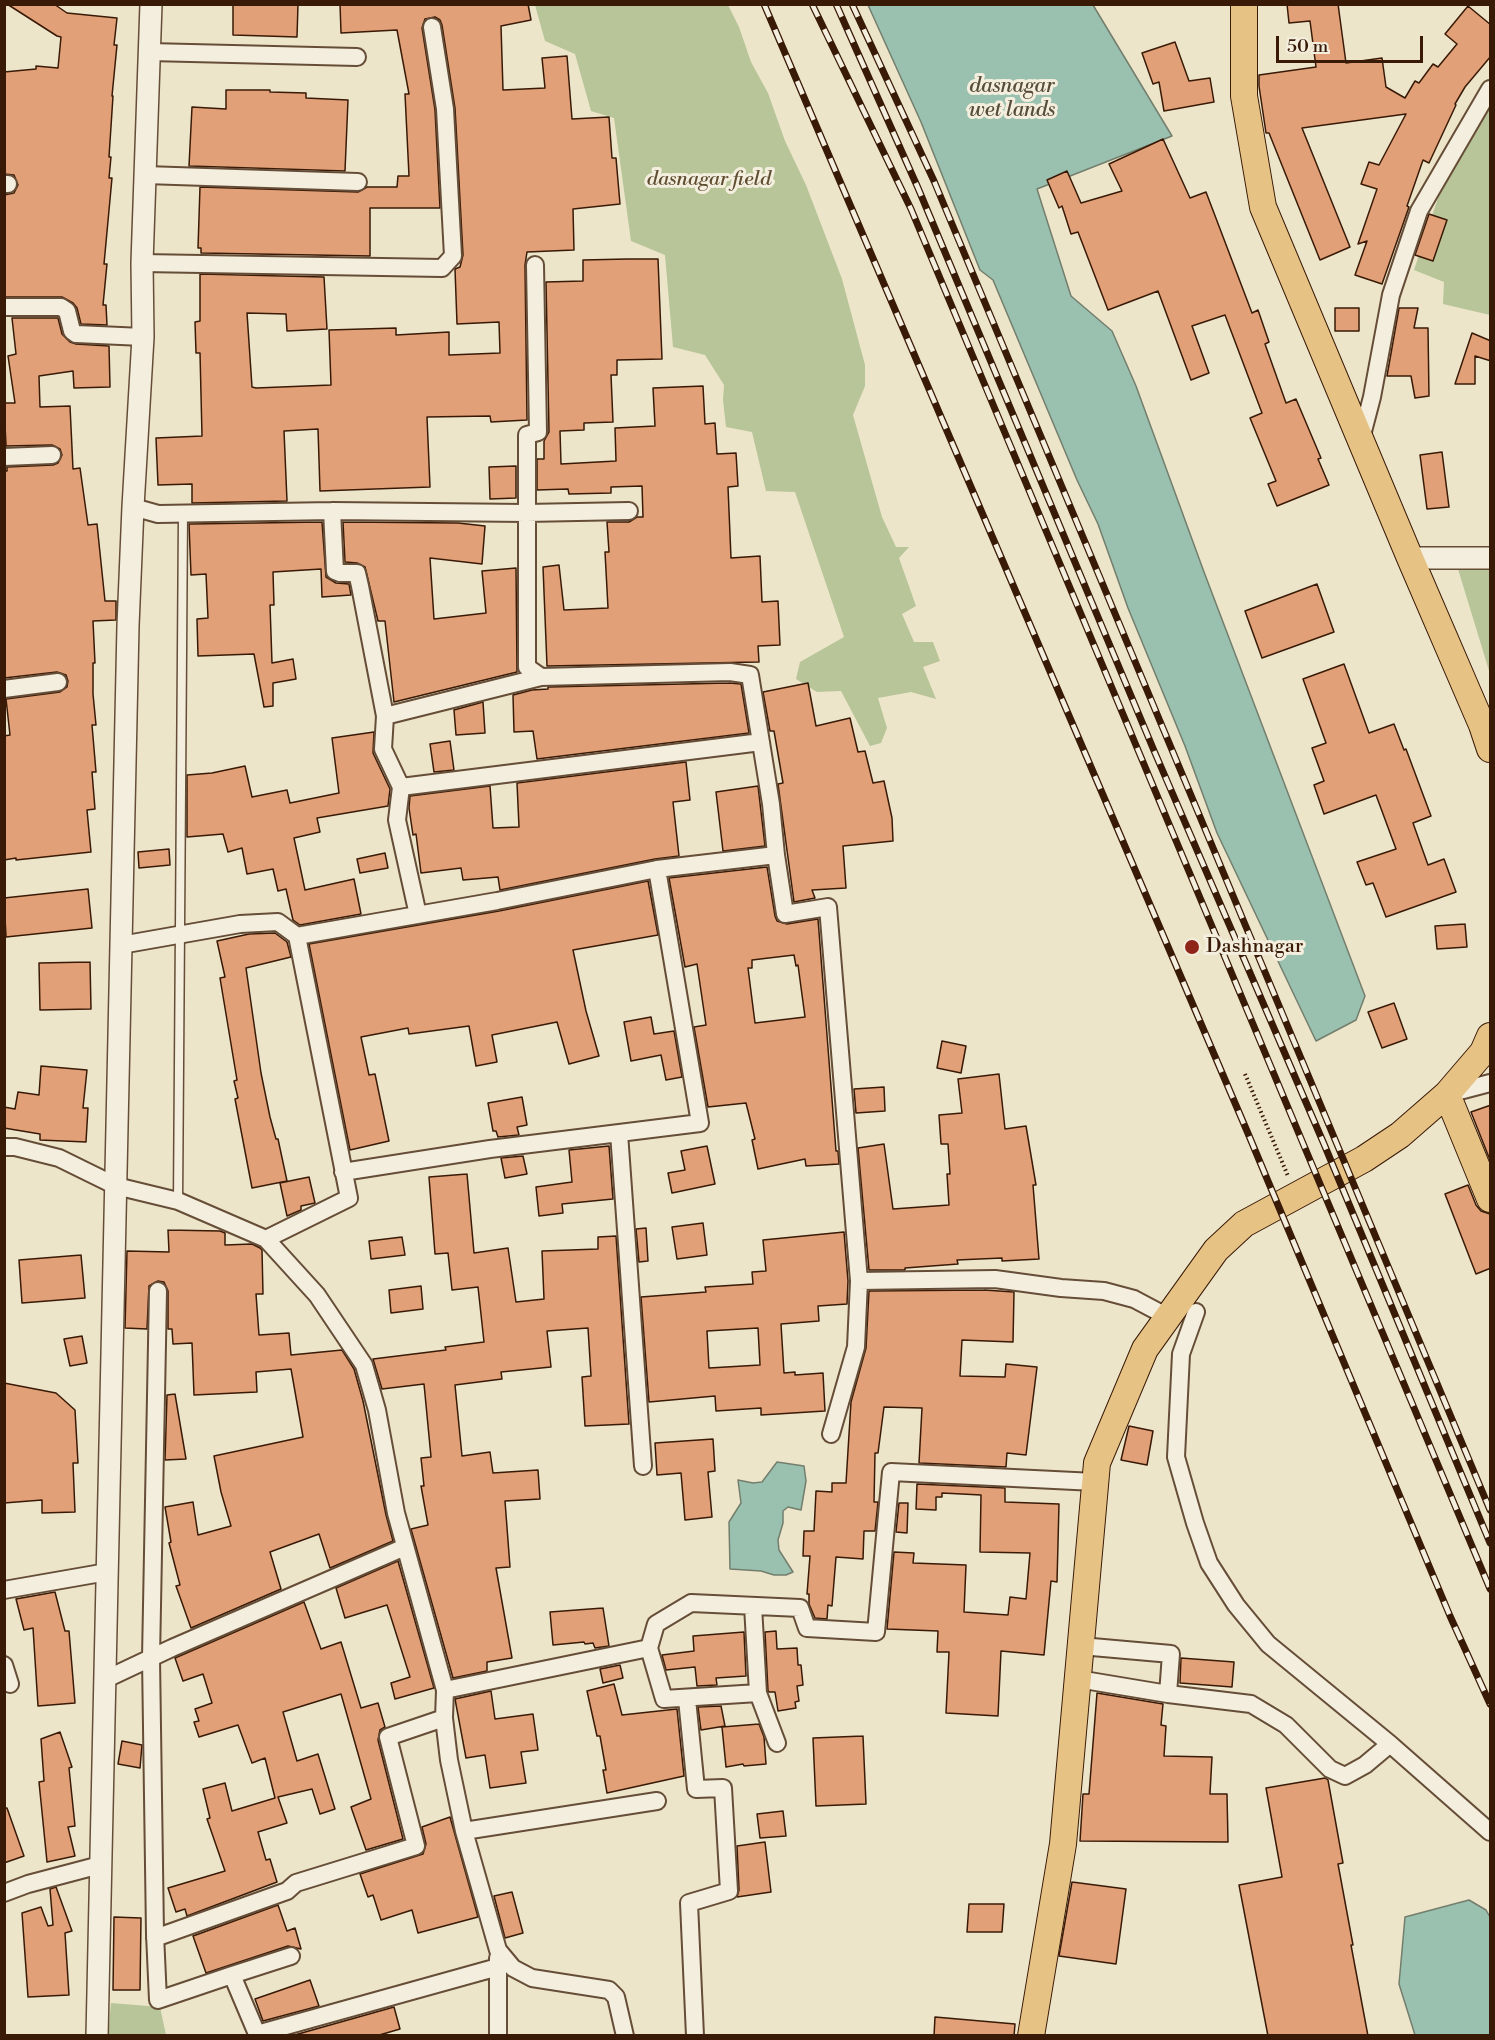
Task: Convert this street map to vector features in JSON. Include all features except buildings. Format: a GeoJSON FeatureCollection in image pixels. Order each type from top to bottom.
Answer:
{"type":"FeatureCollection","features":[{"type":"Feature","properties":{"kind":"main road"},"geometry":{"type":"LineString","coordinates":[[1244,4],[1244,96],[1263,207],[1491,749]]}},
{"type":"Feature","properties":{"kind":"main road"},"geometry":{"type":"LineString","coordinates":[[1031,2036],[1063,1844],[1097,1463],[1145,1349],[1216,1250],[1244,1224],[1364,1159],[1400,1136],[1447,1094],[1483,1052],[1491,1036]]}},
{"type":"Feature","properties":{"kind":"main road"},"geometry":{"type":"LineString","coordinates":[[1447,1094],[1491,1199]]}},
{"type":"Feature","properties":{"kind":"street"},"geometry":{"type":"LineString","coordinates":[[97,2036],[121,945],[133,507],[143,337],[142,263],[151,4]]}},
{"type":"Feature","properties":{"kind":"street"},"geometry":{"type":"LineString","coordinates":[[142,263],[442,268],[453,256],[445,109],[432,27]]}},
{"type":"Feature","properties":{"kind":"street"},"geometry":{"type":"LineString","coordinates":[[149,52],[357,57]]}},
{"type":"Feature","properties":{"kind":"street"},"geometry":{"type":"LineString","coordinates":[[1361,441],[1372,397],[1391,295],[1419,211],[1491,89]]}},
{"type":"Feature","properties":{"kind":"street"},"geometry":{"type":"LineString","coordinates":[[145,175],[358,182]]}},
{"type":"Feature","properties":{"kind":"street"},"geometry":{"type":"LineString","coordinates":[[535,265],[538,432],[527,435],[527,667],[541,677]]}},
{"type":"Feature","properties":{"kind":"street"},"geometry":{"type":"LineString","coordinates":[[4,307],[61,307],[67,311],[72,331],[76,334],[143,337]]}},
{"type":"Feature","properties":{"kind":"street"},"geometry":{"type":"LineString","coordinates":[[4,458],[52,455]]}},
{"type":"Feature","properties":{"kind":"street"},"geometry":{"type":"LineString","coordinates":[[133,507],[158,514],[332,511],[526,513],[629,510]]}},
{"type":"Feature","properties":{"kind":"street"},"geometry":{"type":"LineString","coordinates":[[332,511],[335,571],[357,573],[384,716],[383,749],[401,787],[397,820],[418,915]]}},
{"type":"Feature","properties":{"kind":"street"},"geometry":{"type":"LineString","coordinates":[[1410,558],[1491,558]]}},
{"type":"Feature","properties":{"kind":"street"},"geometry":{"type":"LineString","coordinates":[[384,716],[541,677],[730,672],[750,675],[771,804],[785,914],[828,907],[859,1281],[856,1347],[831,1434]]}},
{"type":"Feature","properties":{"kind":"street"},"geometry":{"type":"LineString","coordinates":[[4,689],[58,682]]}},
{"type":"Feature","properties":{"kind":"street"},"geometry":{"type":"LineString","coordinates":[[401,787],[761,742]]}},
{"type":"Feature","properties":{"kind":"street"},"geometry":{"type":"LineString","coordinates":[[297,936],[657,869],[776,855]]}},
{"type":"Feature","properties":{"kind":"street"},"geometry":{"type":"LineString","coordinates":[[343,1172],[490,1149],[700,1123],[657,869]]}},
{"type":"Feature","properties":{"kind":"street"},"geometry":{"type":"LineString","coordinates":[[121,945],[240,924],[278,922],[297,936],[349,1198],[266,1239]]}},
{"type":"Feature","properties":{"kind":"street"},"geometry":{"type":"LineString","coordinates":[[1447,1094],[1491,1083]]}},
{"type":"Feature","properties":{"kind":"street"},"geometry":{"type":"LineString","coordinates":[[619,1133],[643,1466]]}},
{"type":"Feature","properties":{"kind":"street"},"geometry":{"type":"LineString","coordinates":[[4,1147],[15,1147],[59,1158],[116,1186],[178,1201],[266,1239],[317,1295],[364,1365],[377,1410],[396,1513],[445,1690],[444,1718],[449,1760],[464,1831],[498,1950],[498,2036]]}},
{"type":"Feature","properties":{"kind":"street"},"geometry":{"type":"LineString","coordinates":[[859,1281],[995,1279],[1104,1291],[1134,1299],[1168,1317]]}},
{"type":"Feature","properties":{"kind":"street"},"geometry":{"type":"LineString","coordinates":[[158,1291],[151,1658],[158,2000],[291,1956]]}},
{"type":"Feature","properties":{"kind":"street"},"geometry":{"type":"LineString","coordinates":[[1196,1312],[1181,1354],[1176,1457],[1209,1563],[1236,1605],[1268,1644],[1390,1744],[1491,1832]]}},
{"type":"Feature","properties":{"kind":"street"},"geometry":{"type":"LineString","coordinates":[[758,1693],[664,1699],[649,1648],[656,1624],[691,1604],[753,1606],[800,1608],[807,1628],[876,1632],[891,1472],[1095,1482]]}},
{"type":"Feature","properties":{"kind":"street"},"geometry":{"type":"LineString","coordinates":[[104,1680],[405,1547]]}},
{"type":"Feature","properties":{"kind":"street"},"geometry":{"type":"LineString","coordinates":[[4,1590],[106,1572]]}},
{"type":"Feature","properties":{"kind":"street"},"geometry":{"type":"LineString","coordinates":[[753,1606],[758,1693],[777,1743]]}},
{"type":"Feature","properties":{"kind":"street"},"geometry":{"type":"LineString","coordinates":[[1081,1646],[1172,1654],[1168,1694]]}},
{"type":"Feature","properties":{"kind":"street"},"geometry":{"type":"LineString","coordinates":[[445,1690],[649,1648]]}},
{"type":"Feature","properties":{"kind":"street"},"geometry":{"type":"LineString","coordinates":[[4,1665],[10,1684]]}},
{"type":"Feature","properties":{"kind":"street"},"geometry":{"type":"LineString","coordinates":[[1078,1679],[1168,1694],[1251,1704],[1286,1725],[1330,1769],[1345,1776],[1365,1765],[1390,1744]]}},
{"type":"Feature","properties":{"kind":"street"},"geometry":{"type":"LineString","coordinates":[[687,1699],[696,1789],[723,1788],[729,1891],[689,1903],[695,2036]]}},
{"type":"Feature","properties":{"kind":"street"},"geometry":{"type":"LineString","coordinates":[[155,1938],[287,1891],[296,1883],[416,1846],[388,1737],[444,1718]]}},
{"type":"Feature","properties":{"kind":"street"},"geometry":{"type":"LineString","coordinates":[[464,1831],[657,1801]]}},
{"type":"Feature","properties":{"kind":"street"},"geometry":{"type":"LineString","coordinates":[[4,1893],[28,1884],[100,1865]]}},
{"type":"Feature","properties":{"kind":"street"},"geometry":{"type":"LineString","coordinates":[[498,1950],[513,1968],[532,1978],[609,1990],[616,1997],[625,2036]]}},
{"type":"Feature","properties":{"kind":"street"},"geometry":{"type":"LineString","coordinates":[[232,1976],[257,2034],[498,1967]]}},
{"type":"Feature","properties":{"kind":"lane"},"geometry":{"type":"LineString","coordinates":[[178,1201],[183,514]]}},
{"type":"Feature","properties":{"kind":"path"},"geometry":{"type":"LineString","coordinates":[[1245,1074],[1296,1196]]}},
{"type":"Feature","properties":{"kind":"green space","name":"dasnagar field"},"geometry":{"type":"Polygon","coordinates":[[[535,5],[728,5],[739,27],[751,62],[768,93],[785,141],[806,185],[842,279],[865,365],[865,386],[853,415],[882,517],[896,547],[909,547],[899,558],[916,606],[902,614],[914,642],[933,642],[940,661],[923,667],[936,699],[911,692],[878,698],[887,728],[881,743],[870,746],[841,691],[817,692],[796,679],[800,662],[844,637],[795,492],[766,491],[752,432],[726,427],[724,385],[705,355],[673,347],[665,255],[631,241],[614,118],[591,111],[575,54],[545,41],[535,5]]]}},
{"type":"Feature","properties":{"kind":"green space"},"geometry":{"type":"Polygon","coordinates":[[[1490,100],[1490,315],[1443,304],[1444,282],[1414,270],[1442,186],[1490,100]]]}},
{"type":"Feature","properties":{"kind":"green space"},"geometry":{"type":"Polygon","coordinates":[[[1458,569],[1490,569],[1490,674],[1458,569]]]}},
{"type":"Feature","properties":{"kind":"green space"},"geometry":{"type":"Polygon","coordinates":[[[111,2003],[160,2007],[166,2035],[108,2036],[111,2003]]]}},
{"type":"Feature","properties":{"kind":"water","name":"dasnagar wet lands"},"geometry":{"type":"Polygon","coordinates":[[[868,5],[1093,5],[1172,136],[1037,189],[1071,296],[1112,331],[1136,386],[1365,996],[1356,1020],[1316,1041],[1217,833],[1185,746],[1128,608],[1098,524],[1077,480],[993,280],[980,270],[921,122],[868,5]]]}},
{"type":"Feature","properties":{"kind":"water"},"geometry":{"type":"Polygon","coordinates":[[[777,1462],[804,1466],[806,1481],[801,1510],[788,1507],[783,1511],[783,1523],[778,1540],[779,1550],[793,1572],[786,1575],[774,1575],[761,1571],[730,1569],[729,1522],[741,1503],[738,1480],[762,1482],[777,1462]]]}},
{"type":"Feature","properties":{"kind":"water"},"geometry":{"type":"Polygon","coordinates":[[[1469,1900],[1486,1910],[1490,1917],[1490,2035],[1415,2035],[1399,1984],[1405,1917],[1469,1900]]]}},
{"type":"Feature","properties":{"kind":"railway"},"geometry":{"type":"LineString","coordinates":[[764,4],[1247,1131],[1450,1616],[1490,1704]]}},
{"type":"Feature","properties":{"kind":"railway"},"geometry":{"type":"LineString","coordinates":[[812,4],[911,209],[1490,1589]]}},
{"type":"Feature","properties":{"kind":"railway"},"geometry":{"type":"LineString","coordinates":[[836,4],[918,188],[1155,753],[1324,1144],[1490,1543]]}},
{"type":"Feature","properties":{"kind":"railway"},"geometry":{"type":"LineString","coordinates":[[852,4],[934,181],[1490,1510]]}},
{"type":"Feature","properties":{"kind":"place","name":"Dashnagar"},"geometry":{"type":"Point","coordinates":[1192,947]}}]}
